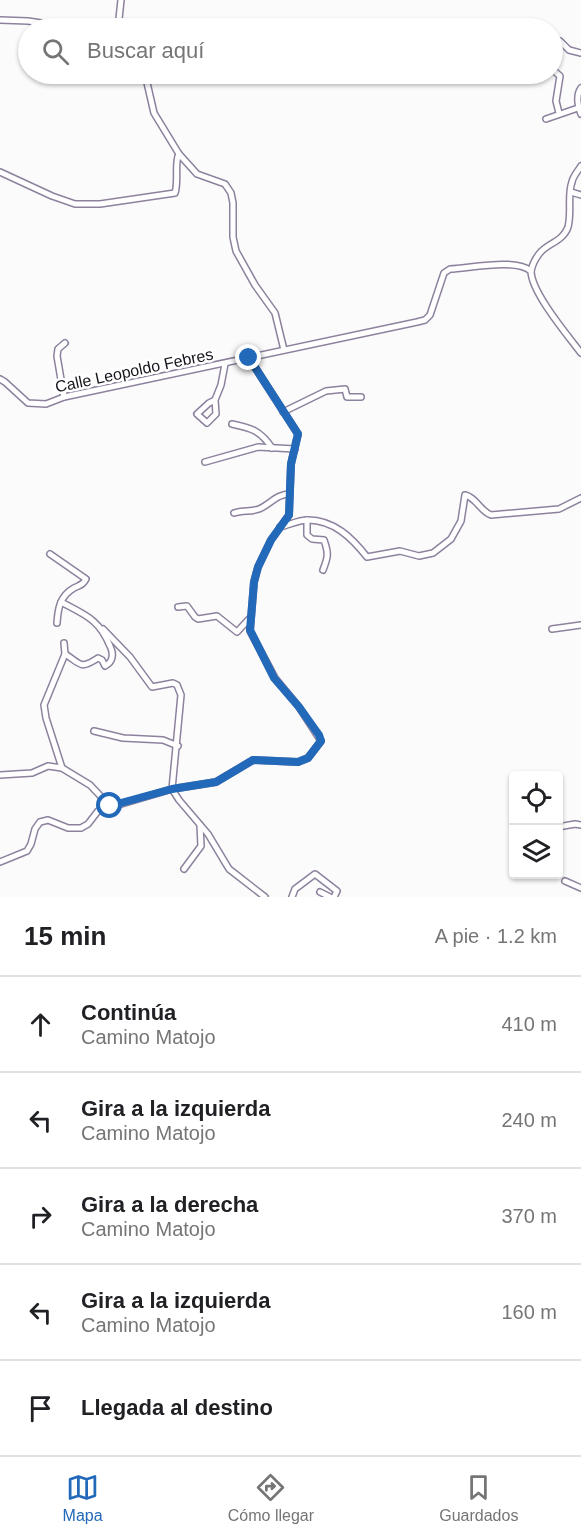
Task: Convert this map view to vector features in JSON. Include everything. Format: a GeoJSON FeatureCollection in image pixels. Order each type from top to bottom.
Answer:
{"type":"FeatureCollection","features":[{"type":"Feature","properties":{"kind":"street"},"geometry":{"type":"LineString","coordinates":[[119,18],[121,0]]}},
{"type":"Feature","properties":{"kind":"street"},"geometry":{"type":"LineString","coordinates":[[0,21],[18,21]]}},
{"type":"Feature","properties":{"kind":"street"},"geometry":{"type":"LineString","coordinates":[[563,43],[569,50],[581,53]]}},
{"type":"Feature","properties":{"kind":"street"},"geometry":{"type":"LineString","coordinates":[[147,84],[154,113],[179,154],[197,174],[225,184],[231,193],[236,251],[255,285],[275,313],[284,350]]}},
{"type":"Feature","properties":{"kind":"street"},"geometry":{"type":"LineString","coordinates":[[559,84],[556,101],[559,113]]}},
{"type":"Feature","properties":{"kind":"street"},"geometry":{"type":"LineString","coordinates":[[546,119],[559,113],[580,111],[578,91],[581,88]]}},
{"type":"Feature","properties":{"kind":"street"},"geometry":{"type":"LineString","coordinates":[[0,172],[75,204],[100,204],[175,193],[178,184],[176,158],[179,154]]}},
{"type":"Feature","properties":{"kind":"street"},"geometry":{"type":"LineString","coordinates":[[581,166],[571,183],[568,225],[565,233],[559,240],[543,249],[536,258],[531,271],[536,288],[547,307],[581,353]]}},
{"type":"Feature","properties":{"kind":"street"},"geometry":{"type":"LineString","coordinates":[[571,192],[581,195]]}},
{"type":"Feature","properties":{"kind":"street","name":"Calle Leopoldo Febres"},"geometry":{"type":"LineString","coordinates":[[0,380],[28,403],[46,404],[64,397],[425,320],[432,310],[444,273],[450,269],[513,264],[527,267],[531,271]]}},
{"type":"Feature","properties":{"kind":"street"},"geometry":{"type":"LineString","coordinates":[[64,397],[57,356],[58,349],[65,343]]}},
{"type":"Feature","properties":{"kind":"street"},"geometry":{"type":"LineString","coordinates":[[0,862],[27,851],[40,822],[48,820],[68,828],[81,828],[88,824],[98,811],[110,806],[172,789],[216,782],[253,760],[298,762],[308,758],[321,741],[299,707],[274,678],[250,630],[254,582],[258,567],[279,527],[289,515],[291,464],[298,434],[249,358]]}},
{"type":"Feature","properties":{"kind":"street"},"geometry":{"type":"LineString","coordinates":[[215,399],[221,385],[225,364]]}},
{"type":"Feature","properties":{"kind":"street"},"geometry":{"type":"LineString","coordinates":[[283,412],[326,391],[345,389],[347,397],[361,397]]}},
{"type":"Feature","properties":{"kind":"street"},"geometry":{"type":"LineString","coordinates":[[232,424],[257,431],[272,448]]}},
{"type":"Feature","properties":{"kind":"street"},"geometry":{"type":"LineString","coordinates":[[205,462],[258,447],[295,449]]}},
{"type":"Feature","properties":{"kind":"street"},"geometry":{"type":"LineString","coordinates":[[234,513],[243,509],[259,509],[275,497],[290,494]]}},
{"type":"Feature","properties":{"kind":"street"},"geometry":{"type":"LineString","coordinates":[[279,527],[307,520],[325,522],[341,530],[368,557],[400,551],[418,556],[428,555],[451,539],[461,521],[465,495],[471,496],[484,512],[492,515],[559,508],[581,498]]}},
{"type":"Feature","properties":{"kind":"street"},"geometry":{"type":"LineString","coordinates":[[307,520],[308,535],[312,539],[324,540],[329,554],[323,570]]}},
{"type":"Feature","properties":{"kind":"street"},"geometry":{"type":"LineString","coordinates":[[50,554],[86,579],[83,584],[65,594],[57,622]]}},
{"type":"Feature","properties":{"kind":"street"},"geometry":{"type":"LineString","coordinates":[[61,602],[90,618],[103,629],[130,657],[152,687],[173,683],[177,685],[182,695],[172,789],[230,869],[265,897]]}},
{"type":"Feature","properties":{"kind":"street"},"geometry":{"type":"LineString","coordinates":[[178,607],[187,606],[198,619],[217,616],[237,632],[250,618]]}},
{"type":"Feature","properties":{"kind":"street"},"geometry":{"type":"LineString","coordinates":[[552,629],[581,625]]}},
{"type":"Feature","properties":{"kind":"street"},"geometry":{"type":"LineString","coordinates":[[64,654],[81,666],[98,658],[105,666],[108,665],[112,659],[112,651],[103,629]]}},
{"type":"Feature","properties":{"kind":"street"},"geometry":{"type":"LineString","coordinates":[[62,768],[44,705],[64,654],[64,643]]}},
{"type":"Feature","properties":{"kind":"street"},"geometry":{"type":"LineString","coordinates":[[94,731],[123,738],[163,740],[178,746]]}},
{"type":"Feature","properties":{"kind":"street"},"geometry":{"type":"LineString","coordinates":[[0,775],[32,773],[48,766],[62,768],[90,785],[110,806]]}},
{"type":"Feature","properties":{"kind":"street"},"geometry":{"type":"LineString","coordinates":[[184,869],[201,846],[200,825]]}},
{"type":"Feature","properties":{"kind":"street"},"geometry":{"type":"LineString","coordinates":[[563,827],[581,825]]}},
{"type":"Feature","properties":{"kind":"street"},"geometry":{"type":"LineString","coordinates":[[291,897],[295,889],[315,874],[337,891],[332,897],[320,892]]}},
{"type":"Feature","properties":{"kind":"street"},"geometry":{"type":"LineString","coordinates":[[565,881],[581,888]]}},
{"type":"Feature","properties":{"kind":"route"},"geometry":{"type":"LineString","coordinates":[[110,806],[172,789],[216,782],[253,760],[298,762],[308,758],[321,741],[299,707],[274,678],[250,630],[254,582],[258,567],[271,540],[289,515],[291,464],[298,434],[249,358]]}}]}
